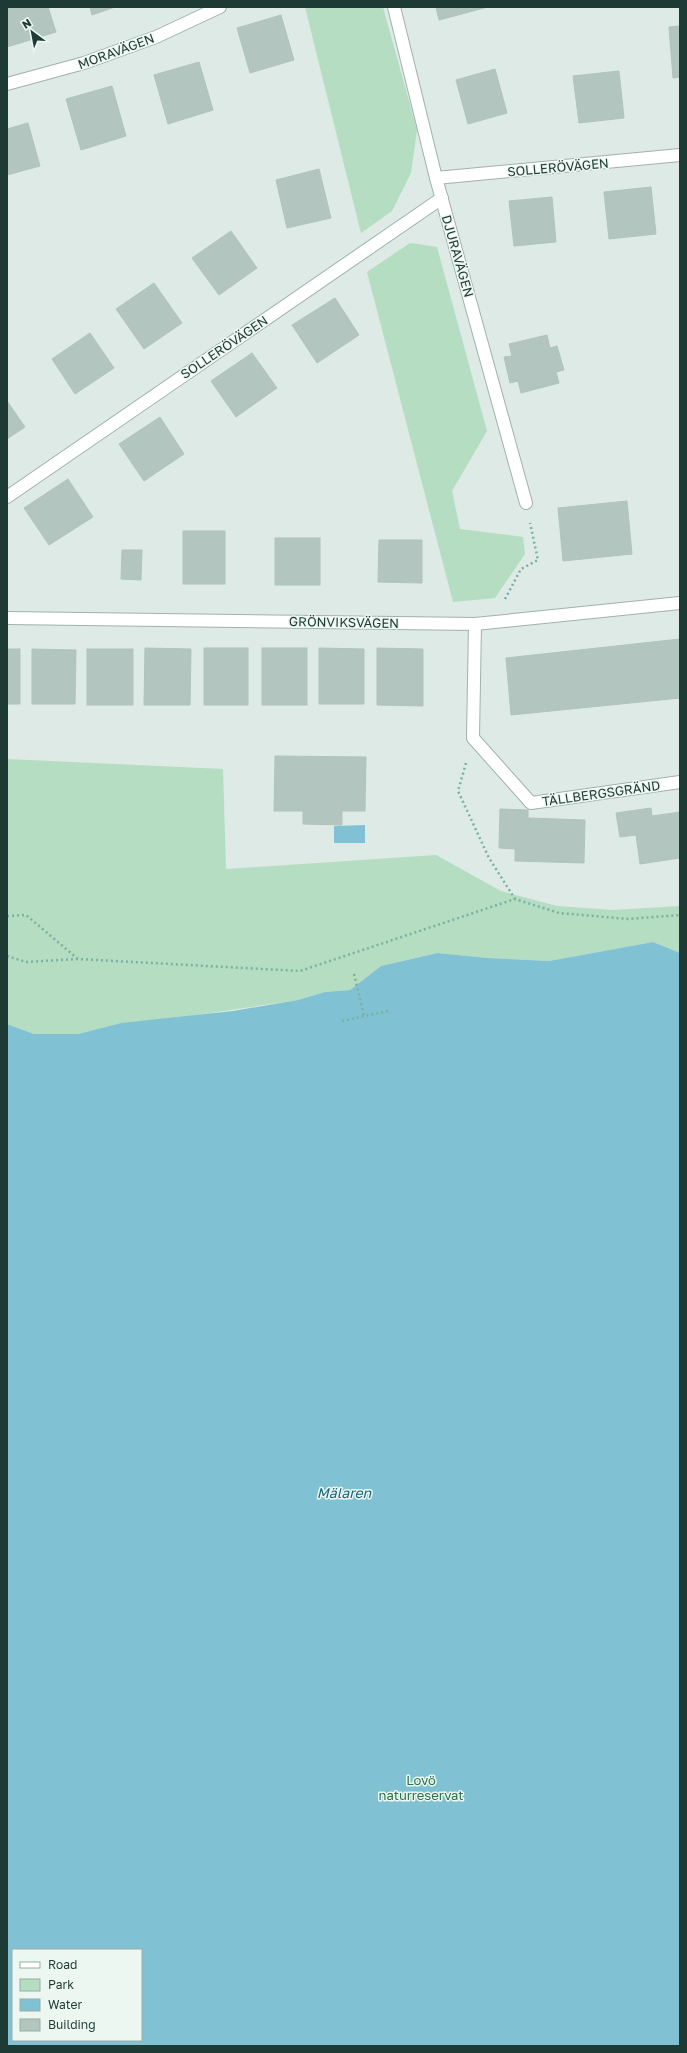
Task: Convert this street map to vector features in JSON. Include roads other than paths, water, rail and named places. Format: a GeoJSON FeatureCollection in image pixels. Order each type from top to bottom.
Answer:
{"type":"FeatureCollection","features":[{"type":"Feature","properties":{"kind":"street","name":"MORAVÄGEN"},"geometry":{"type":"LineString","coordinates":[[7,84],[84,63],[156,37],[220,7]]}},
{"type":"Feature","properties":{"kind":"street","name":"DJURAVÄGEN"},"geometry":{"type":"LineString","coordinates":[[394,7],[436,178],[526,503]]}},
{"type":"Feature","properties":{"kind":"street","name":"SOLLERÖVÄGEN"},"geometry":{"type":"LineString","coordinates":[[436,178],[680,155]]}},
{"type":"Feature","properties":{"kind":"street","name":"SOLLERÖVÄGEN"},"geometry":{"type":"LineString","coordinates":[[7,496],[442,198]]}},
{"type":"Feature","properties":{"kind":"street","name":"GRÖNVIKSVÄGEN"},"geometry":{"type":"LineString","coordinates":[[7,618],[475,624],[680,603]]}},
{"type":"Feature","properties":{"kind":"street","name":"TÄLLBERGSGRÄND"},"geometry":{"type":"LineString","coordinates":[[475,624],[473,738],[531,803],[680,782]]}},
{"type":"Feature","properties":{"kind":"water"},"geometry":{"type":"Polygon","coordinates":[[[365,825],[365,843],[334,843],[334,826],[365,825]]]}},
{"type":"Feature","properties":{"kind":"water","name":"Mälaren"},"geometry":{"type":"Polygon","coordinates":[[[653,942],[680,953],[680,2046],[7,2046],[7,1024],[34,1034],[78,1034],[121,1023],[233,1011],[298,1000],[325,992],[350,990],[381,966],[437,953],[488,958],[549,961],[653,942]]]}},
{"type":"Feature","properties":{"kind":"park label","name":"Lovö naturreservat"},"geometry":{"type":"Point","coordinates":[421,1788]}}]}
